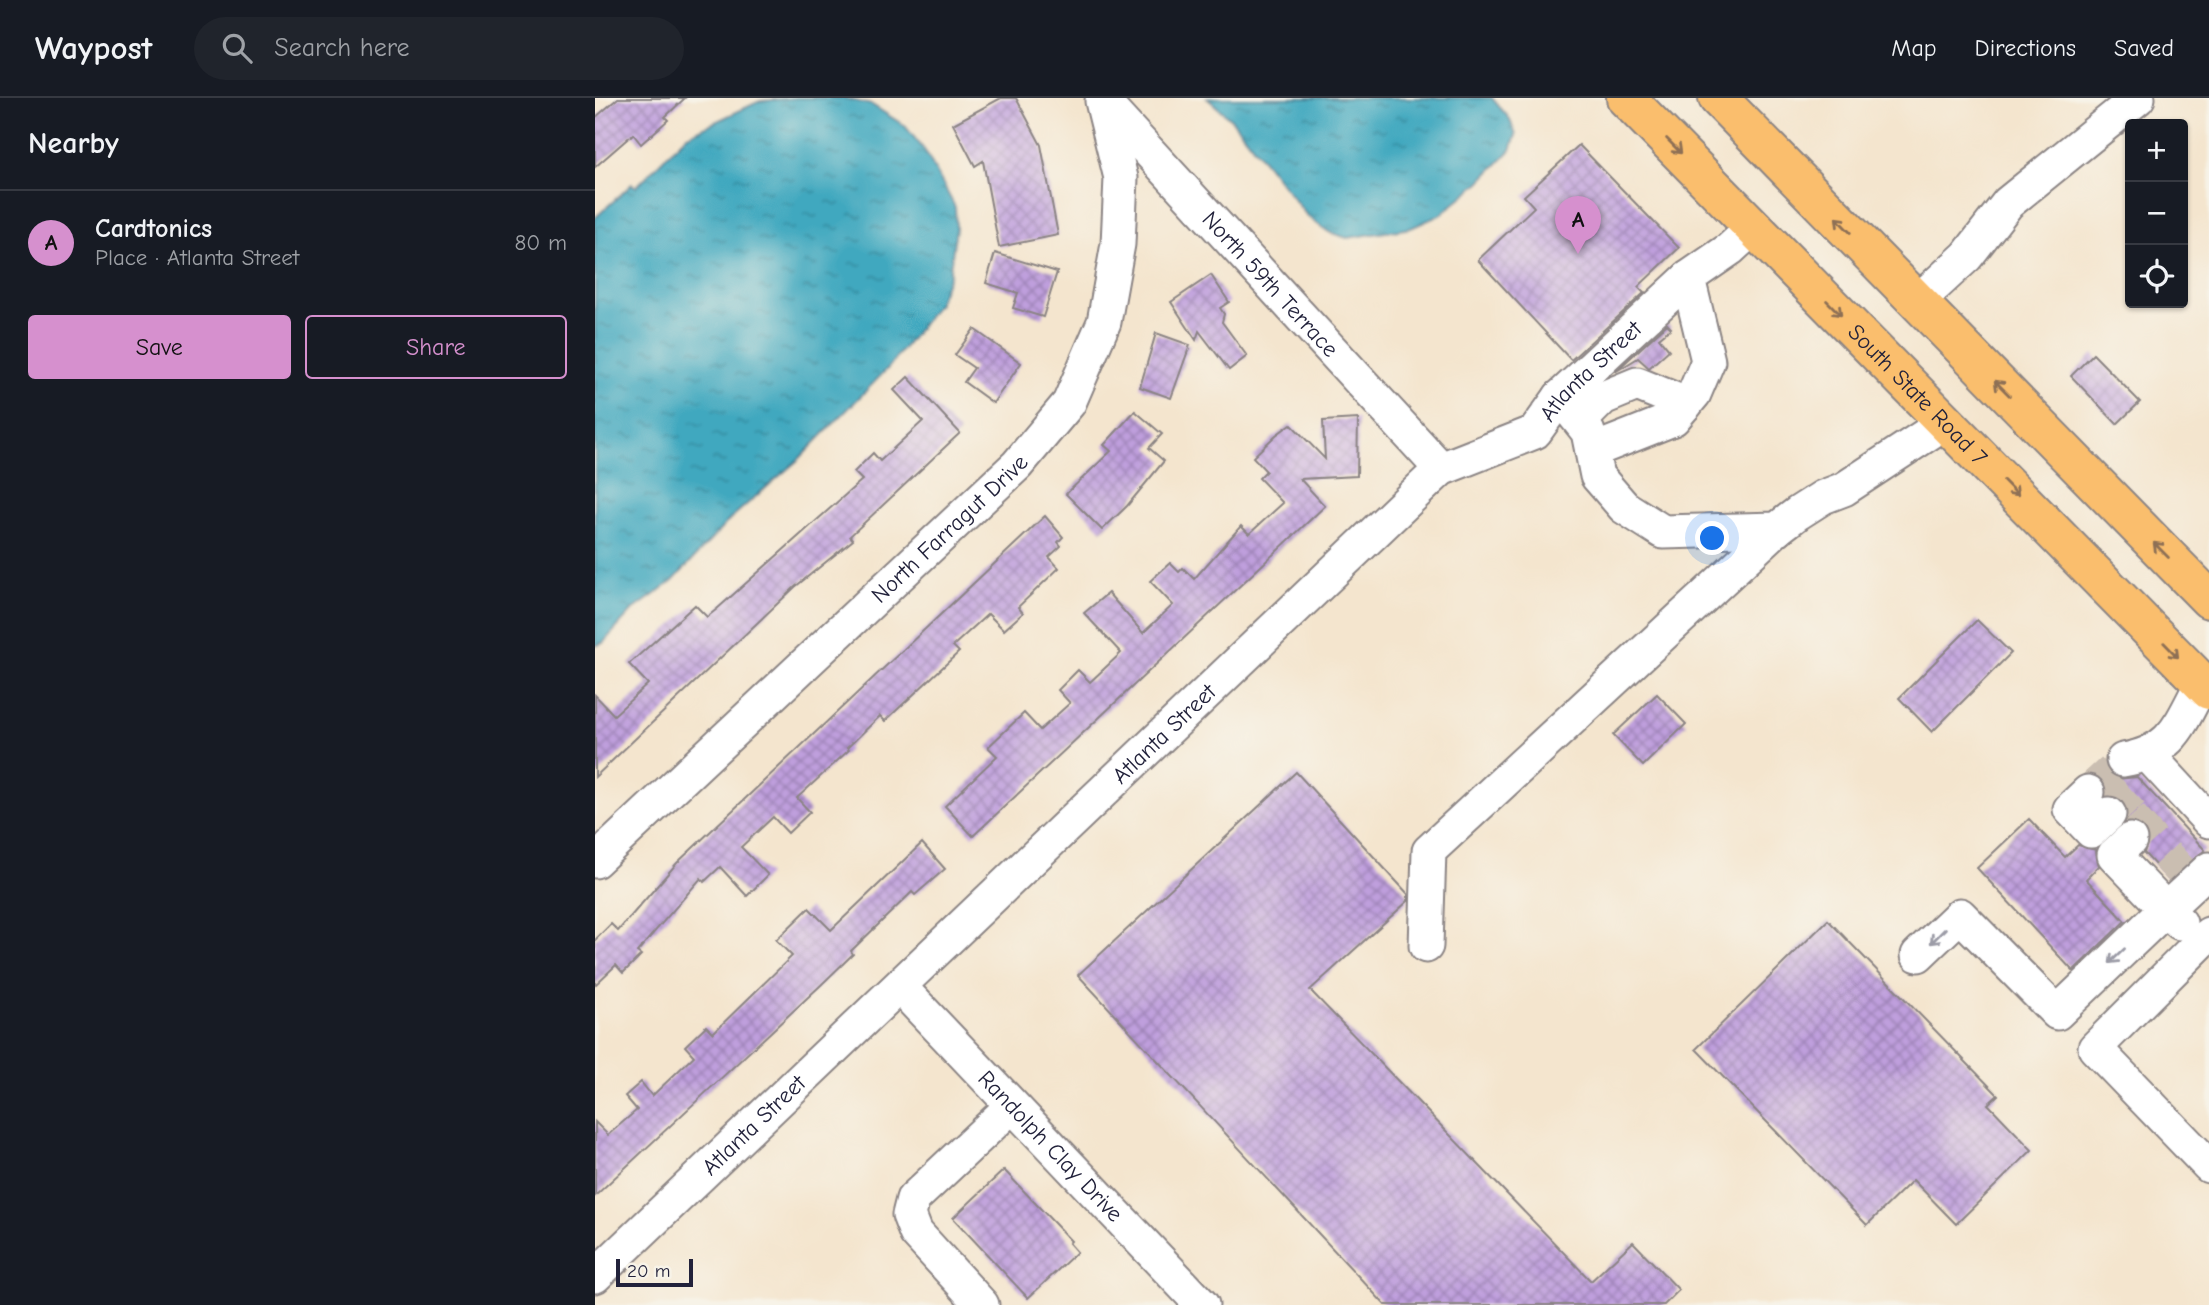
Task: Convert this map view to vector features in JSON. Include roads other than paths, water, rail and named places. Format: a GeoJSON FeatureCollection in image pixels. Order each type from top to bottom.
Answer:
{"type":"FeatureCollection","features":[{"type":"Feature","properties":{"kind":"main road","name":"South State Road 7"},"geometry":{"type":"LineString","coordinates":[[1626,98],[2205,687]]}},
{"type":"Feature","properties":{"kind":"main road"},"geometry":{"type":"LineString","coordinates":[[1718,98],[2209,599]]}},
{"type":"Feature","properties":{"kind":"street"},"geometry":{"type":"LineString","coordinates":[[1917,302],[1967,256],[2008,203],[2138,98]]}},
{"type":"Feature","properties":{"kind":"street","name":"North 59th Terrace"},"geometry":{"type":"LineString","coordinates":[[1101,100],[1441,469]]}},
{"type":"Feature","properties":{"kind":"street","name":"North Farragut Drive"},"geometry":{"type":"LineString","coordinates":[[595,861],[1017,465],[1069,404],[1104,322],[1118,244],[1121,178],[1101,100]]}},
{"type":"Feature","properties":{"kind":"street","name":"Atlanta Street"},"geometry":{"type":"LineString","coordinates":[[595,1276],[1441,469],[1535,432],[1577,423],[1688,278],[1730,249],[1754,227]]}},
{"type":"Feature","properties":{"kind":"street"},"geometry":{"type":"LineString","coordinates":[[1577,423],[1674,419],[1694,394],[1708,361],[1688,278]]}},
{"type":"Feature","properties":{"kind":"street"},"geometry":{"type":"LineString","coordinates":[[1577,423],[1603,398],[1637,384],[1686,404]]}},
{"type":"Feature","properties":{"kind":"street"},"geometry":{"type":"LineString","coordinates":[[1426,946],[1429,852],[1777,529],[1798,513],[1853,483],[1946,422]]}},
{"type":"Feature","properties":{"kind":"street"},"geometry":{"type":"LineString","coordinates":[[1577,423],[1597,476],[1624,507],[1664,532],[1777,529]]}},
{"type":"Feature","properties":{"kind":"street"},"geometry":{"type":"LineString","coordinates":[[1918,956],[1960,915],[2057,1013],[2150,876],[2195,827],[2143,767],[2175,733],[2205,687]]}},
{"type":"Feature","properties":{"kind":"street"},"geometry":{"type":"LineString","coordinates":[[2150,876],[2205,938],[2095,1048],[2209,1166]]}},
{"type":"Feature","properties":{"kind":"street","name":"Randolph Clay Drive"},"geometry":{"type":"LineString","coordinates":[[899,987],[1202,1305]]}},
{"type":"Feature","properties":{"kind":"street"},"geometry":{"type":"LineString","coordinates":[[982,1305],[916,1233],[909,1215],[913,1199],[1012,1107]]}},
{"type":"Feature","properties":{"kind":"water"},"geometry":{"type":"Polygon","coordinates":[[[843,98],[872,105],[905,126],[925,151],[955,207],[956,228],[949,276],[937,305],[888,368],[799,459],[731,518],[673,581],[633,610],[603,643],[595,646],[595,218],[632,184],[636,187],[687,135],[760,101],[843,98]]]}},
{"type":"Feature","properties":{"kind":"water"},"geometry":{"type":"Polygon","coordinates":[[[1207,98],[1492,98],[1509,118],[1516,135],[1511,150],[1480,182],[1440,215],[1411,228],[1347,238],[1329,232],[1308,217],[1232,120],[1207,98]]]}},
{"type":"Feature","properties":{"kind":"tunnel"},"geometry":{"type":"LineString","coordinates":[[2088,792],[2123,760]]}},
{"type":"Feature","properties":{"kind":"tunnel"},"geometry":{"type":"LineString","coordinates":[[2109,814],[2142,783]]}},
{"type":"Feature","properties":{"kind":"tunnel"},"geometry":{"type":"LineString","coordinates":[[2130,840],[2164,809]]}},
{"type":"Feature","properties":{"kind":"tunnel"},"geometry":{"type":"LineString","coordinates":[[2165,878],[2200,845]]}},
{"type":"Feature","properties":{"kind":"place","name":"Cardtonics"},"geometry":{"type":"Point","coordinates":[1578,254]}}]}
